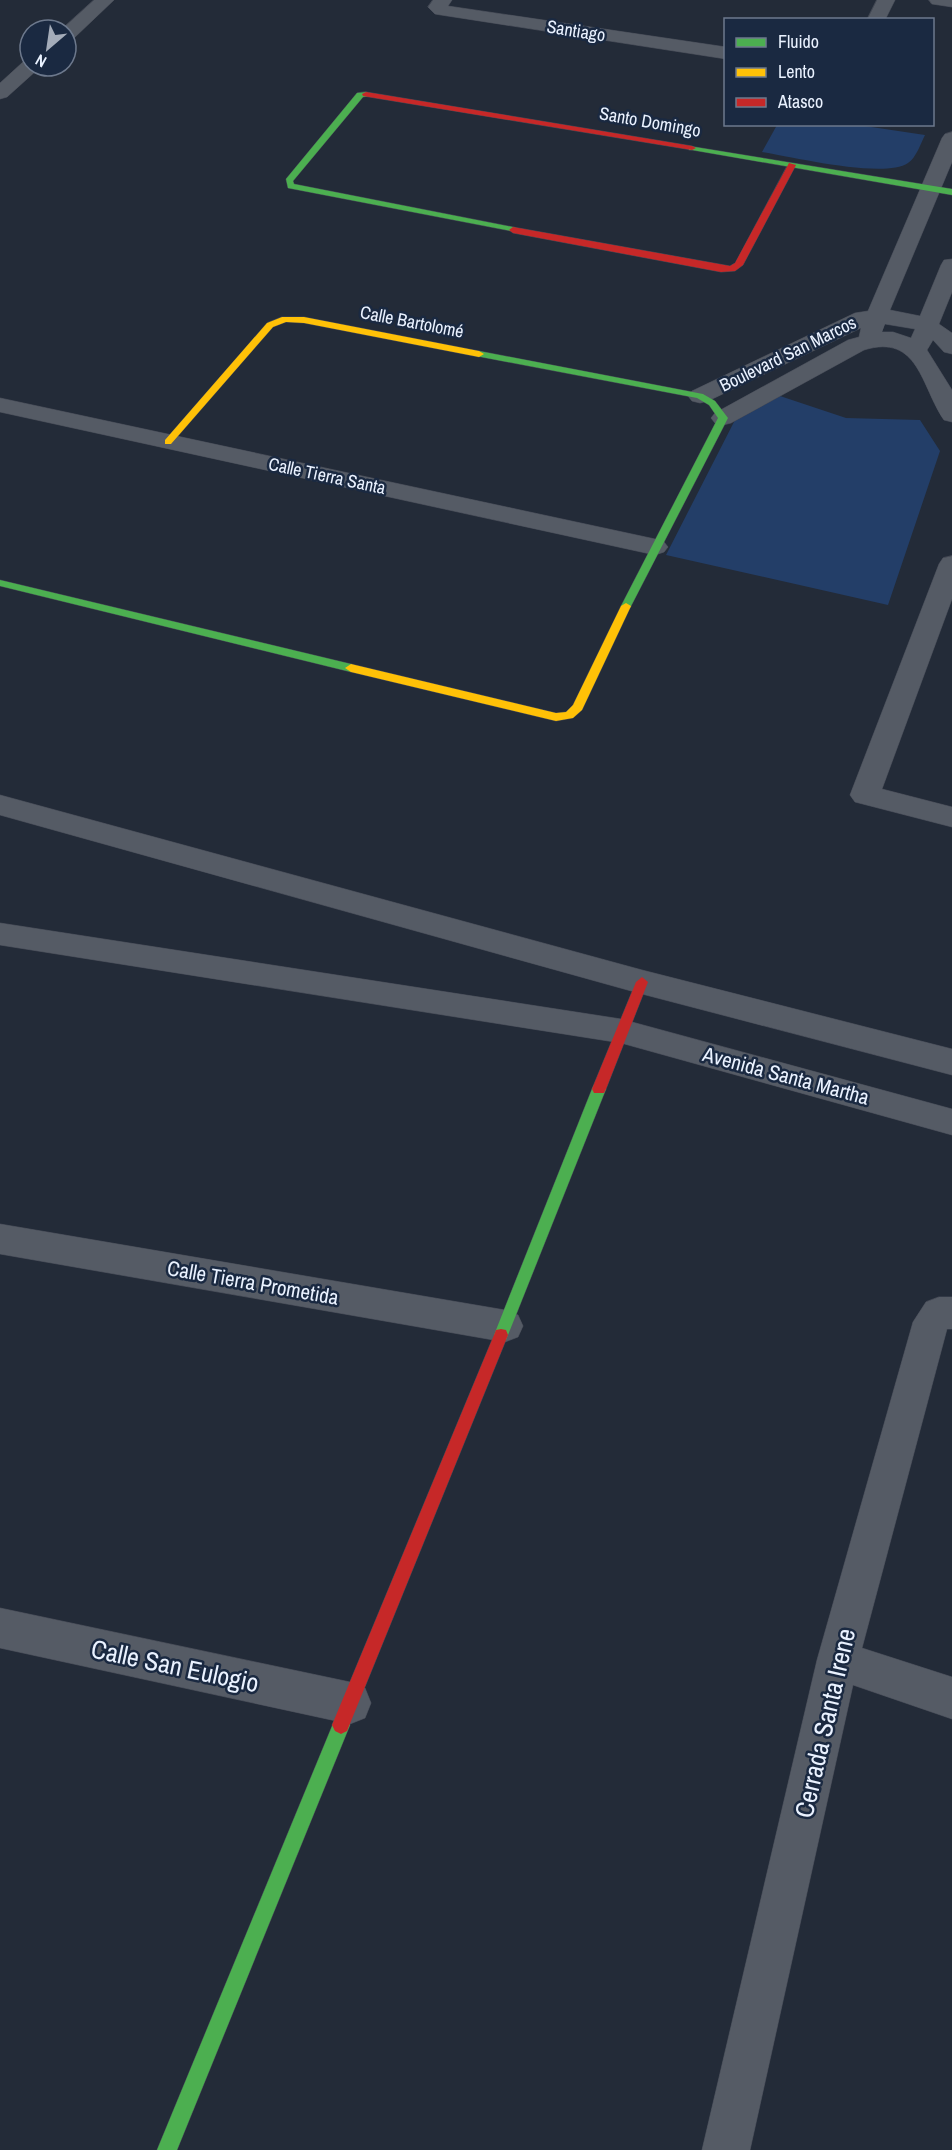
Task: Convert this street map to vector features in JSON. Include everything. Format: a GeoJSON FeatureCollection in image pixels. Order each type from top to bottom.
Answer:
{"type":"FeatureCollection","features":[{"type":"Feature","properties":{"kind":"street"},"geometry":{"type":"LineString","coordinates":[[78,24],[105,0]]}},
{"type":"Feature","properties":{"kind":"street","name":"Santiago"},"geometry":{"type":"LineString","coordinates":[[443,0],[437,7],[441,10],[724,53]]}},
{"type":"Feature","properties":{"kind":"street"},"geometry":{"type":"LineString","coordinates":[[877,18],[886,0]]}},
{"type":"Feature","properties":{"kind":"street"},"geometry":{"type":"LineString","coordinates":[[938,0],[952,2]]}},
{"type":"Feature","properties":{"kind":"street"},"geometry":{"type":"LineString","coordinates":[[0,65],[18,67]]}},
{"type":"Feature","properties":{"kind":"street"},"geometry":{"type":"LineString","coordinates":[[0,93],[18,77]]}},
{"type":"Feature","properties":{"kind":"street","name":"Santo Domingo"},"geometry":{"type":"LineString","coordinates":[[792,165],[739,265],[732,269],[710,267],[291,186],[289,181],[364,93],[792,165],[931,189],[952,192]]}},
{"type":"Feature","properties":{"kind":"street","name":"Boulevard San Marcos"},"geometry":{"type":"LineString","coordinates":[[867,341],[952,138]]}},
{"type":"Feature","properties":{"kind":"street"},"geometry":{"type":"LineString","coordinates":[[952,265],[917,350],[952,415]]}},
{"type":"Feature","properties":{"kind":"street","name":"Boulevard San Marcos"},"geometry":{"type":"LineString","coordinates":[[700,396],[849,323],[877,316],[909,320],[927,326],[944,337],[952,347]]}},
{"type":"Feature","properties":{"kind":"street","name":"Calle Bartolomé"},"geometry":{"type":"LineString","coordinates":[[168,442],[270,325],[285,319],[304,320],[700,396]]}},
{"type":"Feature","properties":{"kind":"street","name":"Boulevard San Marcos"},"geometry":{"type":"LineString","coordinates":[[723,418],[867,341],[893,340],[917,350]]}},
{"type":"Feature","properties":{"kind":"street"},"geometry":{"type":"LineString","coordinates":[[0,583],[556,717],[569,715],[578,707],[655,547],[723,418],[712,403],[700,396]]}},
{"type":"Feature","properties":{"kind":"street","name":"Calle Tierra Santa"},"geometry":{"type":"LineString","coordinates":[[0,405],[655,547]]}},
{"type":"Feature","properties":{"kind":"street"},"geometry":{"type":"LineString","coordinates":[[952,564],[944,610],[865,795],[952,817]]}},
{"type":"Feature","properties":{"kind":"street"},"geometry":{"type":"LineString","coordinates":[[0,805],[642,982],[952,1062]]}},
{"type":"Feature","properties":{"kind":"street","name":"Avenida Santa Martha"},"geometry":{"type":"LineString","coordinates":[[0,934],[621,1031],[952,1122]]}},
{"type":"Feature","properties":{"kind":"street"},"geometry":{"type":"LineString","coordinates":[[167,2150],[506,1326],[642,982]]}},
{"type":"Feature","properties":{"kind":"street","name":"Calle Tierra Prometida"},"geometry":{"type":"LineString","coordinates":[[0,1239],[506,1326]]}},
{"type":"Feature","properties":{"kind":"street","name":"Cerrada Santa Irene"},"geometry":{"type":"LineString","coordinates":[[726,2150],[838,1660],[931,1322],[939,1313],[952,1313]]}},
{"type":"Feature","properties":{"kind":"street","name":"Calle San Eulogio"},"geometry":{"type":"LineString","coordinates":[[0,1628],[350,1703]]}},
{"type":"Feature","properties":{"kind":"street"},"geometry":{"type":"LineString","coordinates":[[838,1660],[952,1698]]}},
{"type":"Feature","properties":{"kind":"shaded area"},"geometry":{"type":"Polygon","coordinates":[[[776,126],[865,126],[925,135],[911,161],[896,167],[879,169],[815,162],[762,152],[776,126]]]}},
{"type":"Feature","properties":{"kind":"shaded area"},"geometry":{"type":"Polygon","coordinates":[[[780,396],[846,418],[920,420],[940,451],[888,605],[666,555],[736,418],[780,396]]]}},
{"type":"Feature","properties":{"kind":"traffic: fast"},"geometry":{"type":"LineString","coordinates":[[366,94],[360,95],[289,181],[291,186],[513,230]]}},
{"type":"Feature","properties":{"kind":"traffic: fast"},"geometry":{"type":"LineString","coordinates":[[692,148],[952,192]]}},
{"type":"Feature","properties":{"kind":"traffic: fast"},"geometry":{"type":"LineString","coordinates":[[479,354],[700,396],[712,403],[723,418],[626,606]]}},
{"type":"Feature","properties":{"kind":"traffic: fast"},"geometry":{"type":"LineString","coordinates":[[0,583],[351,668]]}},
{"type":"Feature","properties":{"kind":"traffic: fast"},"geometry":{"type":"LineString","coordinates":[[501,1335],[599,1089]]}},
{"type":"Feature","properties":{"kind":"traffic: fast"},"geometry":{"type":"LineString","coordinates":[[167,2150],[341,1725]]}},
{"type":"Feature","properties":{"kind":"traffic: slow"},"geometry":{"type":"LineString","coordinates":[[168,442],[270,325],[285,319],[304,320],[479,354]]}},
{"type":"Feature","properties":{"kind":"traffic: slow"},"geometry":{"type":"LineString","coordinates":[[351,668],[556,717],[569,715],[578,707],[626,606]]}},
{"type":"Feature","properties":{"kind":"traffic: jam"},"geometry":{"type":"LineString","coordinates":[[366,94],[692,148]]}},
{"type":"Feature","properties":{"kind":"traffic: jam"},"geometry":{"type":"LineString","coordinates":[[513,230],[721,269],[732,269],[739,265],[792,165]]}},
{"type":"Feature","properties":{"kind":"traffic: jam"},"geometry":{"type":"LineString","coordinates":[[599,1089],[642,982]]}},
{"type":"Feature","properties":{"kind":"traffic: jam"},"geometry":{"type":"LineString","coordinates":[[341,1725],[501,1335]]}}]}
